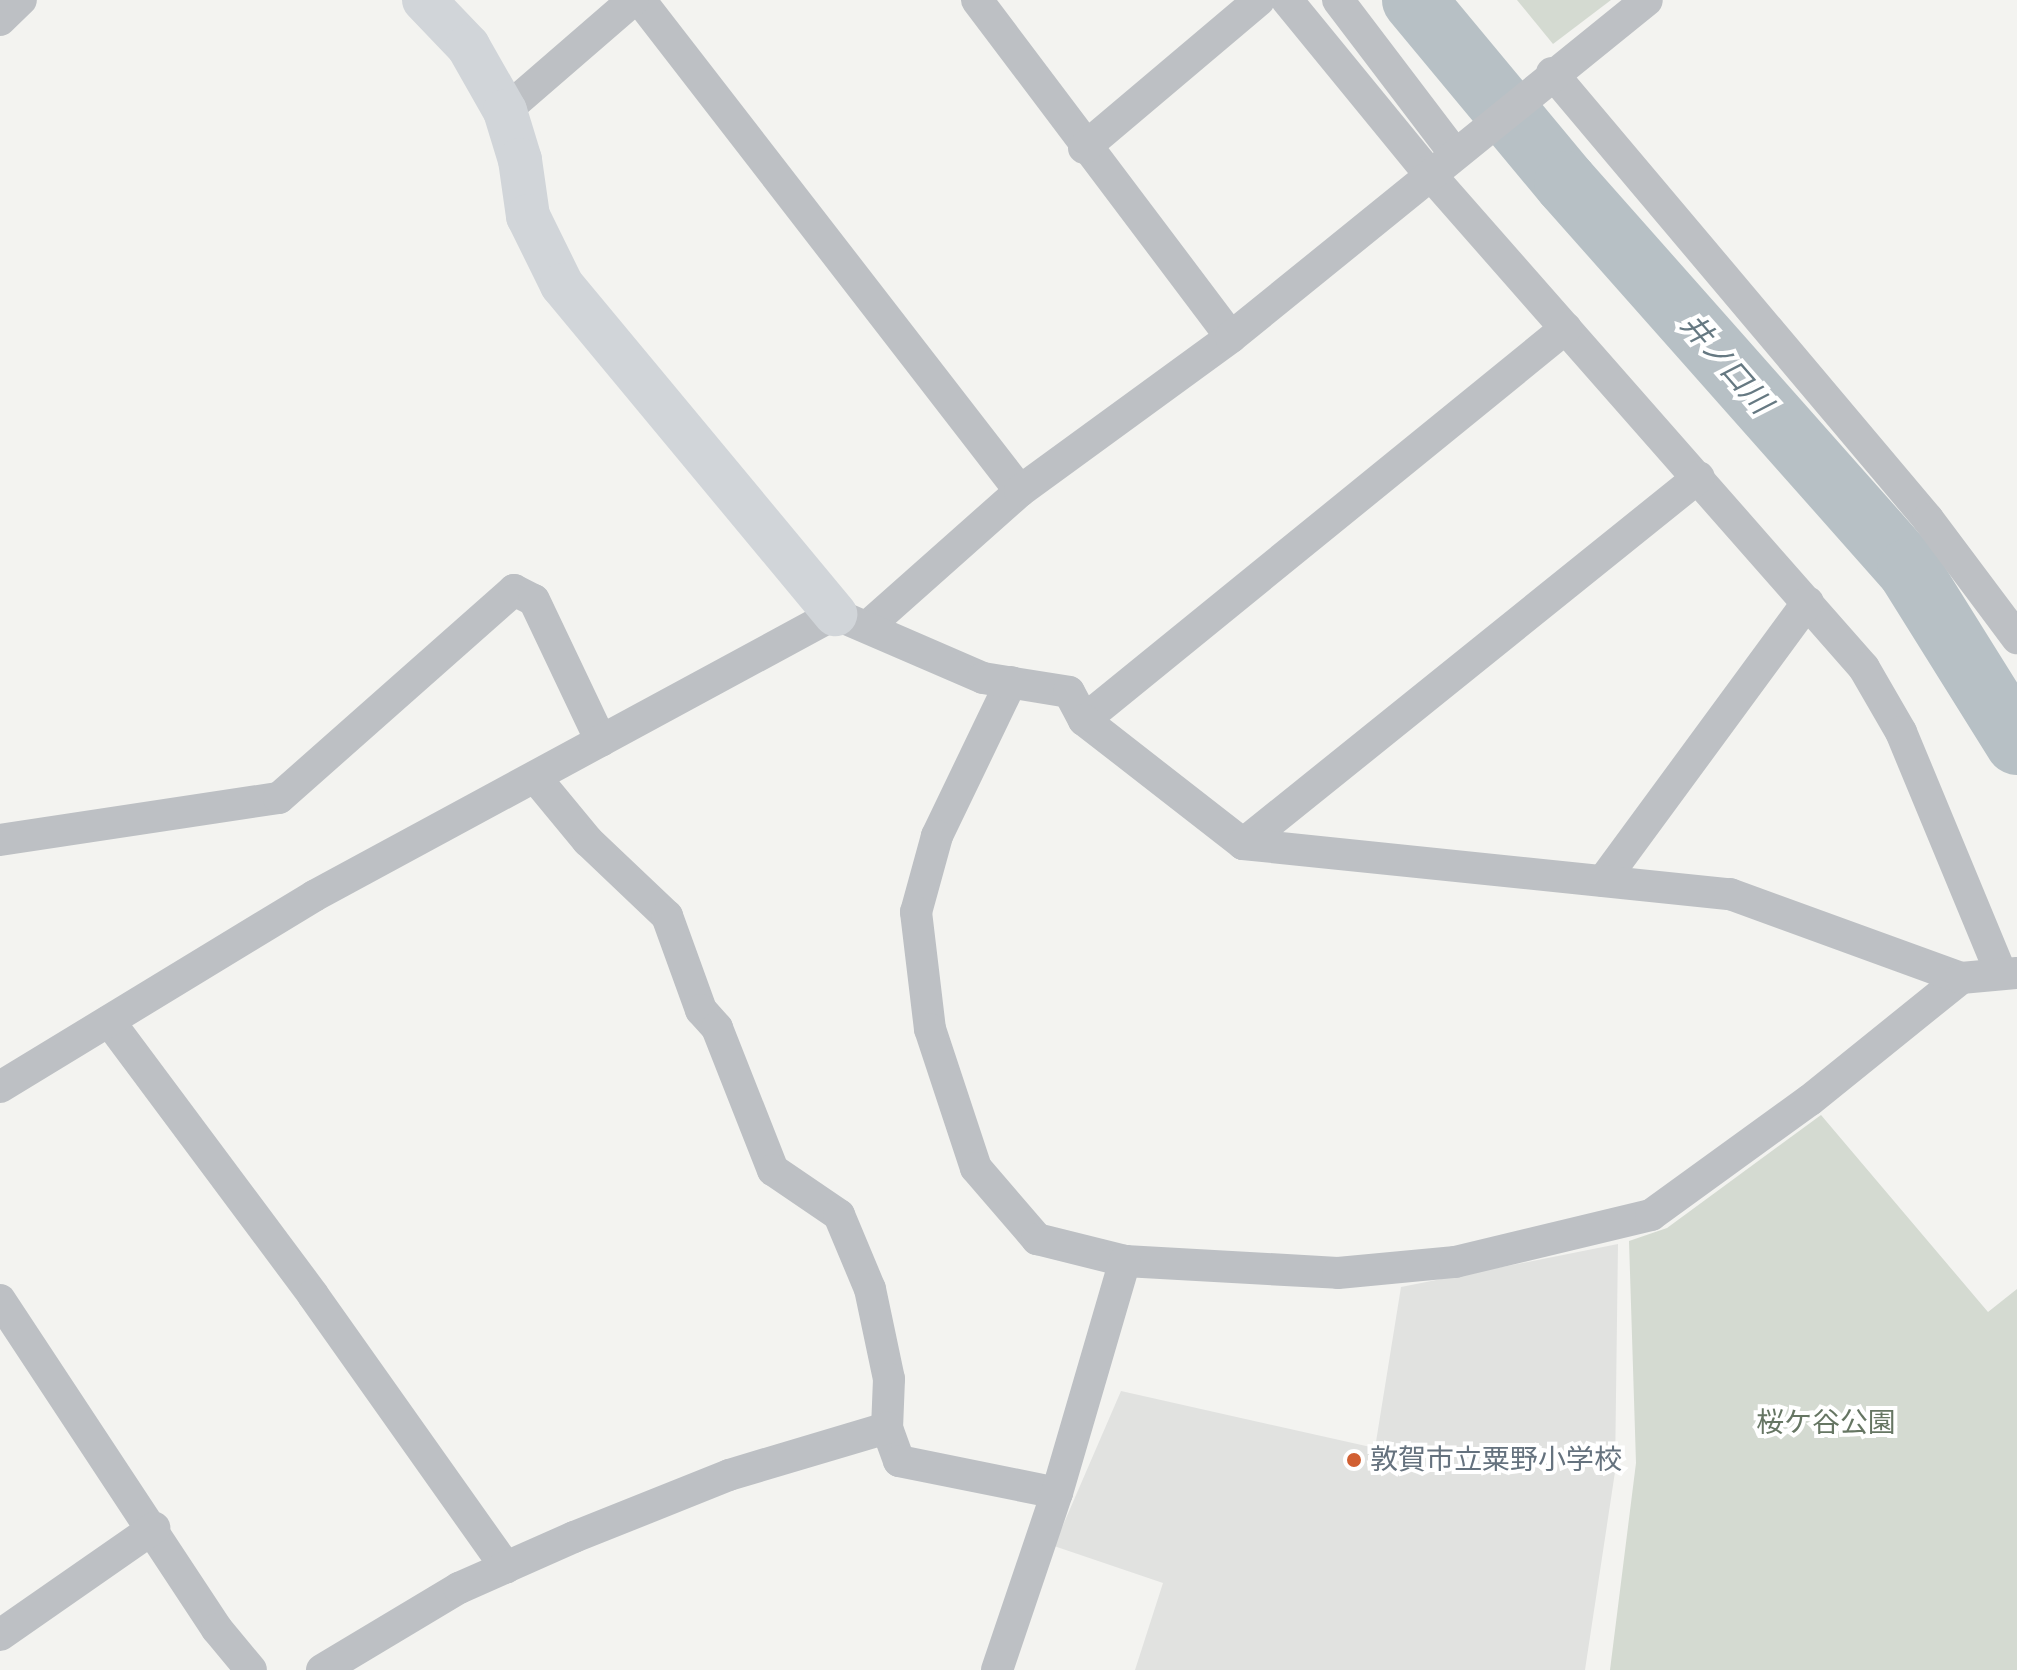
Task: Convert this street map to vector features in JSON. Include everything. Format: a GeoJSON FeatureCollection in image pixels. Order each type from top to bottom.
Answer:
{"type":"FeatureCollection","features":[{"type":"Feature","properties":{"kind":"street"},"geometry":{"type":"LineString","coordinates":[[0,20],[21,0]]}},
{"type":"Feature","properties":{"kind":"street"},"geometry":{"type":"LineString","coordinates":[[424,0],[468,46],[505,111],[520,160],[528,216],[562,285],[851,621],[983,678],[1069,692],[1084,720],[1243,844],[1730,894],[1961,978],[2009,974],[1901,732],[1864,668],[1428,172],[1287,0]]}},
{"type":"Feature","properties":{"kind":"street"},"geometry":{"type":"LineString","coordinates":[[505,111],[633,0]]}},
{"type":"Feature","properties":{"kind":"street"},"geometry":{"type":"LineString","coordinates":[[640,0],[1020,491]]}},
{"type":"Feature","properties":{"kind":"street"},"geometry":{"type":"LineString","coordinates":[[977,0],[1084,148],[1231,337]]}},
{"type":"Feature","properties":{"kind":"street"},"geometry":{"type":"LineString","coordinates":[[1084,148],[1259,0]]}},
{"type":"Feature","properties":{"kind":"street"},"geometry":{"type":"LineString","coordinates":[[1338,0],[1461,148]]}},
{"type":"Feature","properties":{"kind":"street"},"geometry":{"type":"LineString","coordinates":[[0,1087],[314,896],[601,741],[851,621],[1020,491],[1231,337],[1428,172],[1647,0]]}},
{"type":"Feature","properties":{"kind":"street"},"geometry":{"type":"LineString","coordinates":[[1560,66],[1928,519],[2017,638]]}},
{"type":"Feature","properties":{"kind":"street"},"geometry":{"type":"LineString","coordinates":[[1084,720],[1566,328]]}},
{"type":"Feature","properties":{"kind":"street"},"geometry":{"type":"LineString","coordinates":[[1243,844],[1699,477]]}},
{"type":"Feature","properties":{"kind":"street"},"geometry":{"type":"LineString","coordinates":[[0,840],[279,798],[514,590],[534,600],[601,741]]}},
{"type":"Feature","properties":{"kind":"street"},"geometry":{"type":"LineString","coordinates":[[1603,881],[1808,602]]}},
{"type":"Feature","properties":{"kind":"street"},"geometry":{"type":"LineString","coordinates":[[1011,682],[937,836],[916,912],[930,1029],[976,1168],[1037,1239],[1125,1261],[1338,1273],[1455,1262],[1651,1215],[1810,1100],[1961,978]]}},
{"type":"Feature","properties":{"kind":"street"},"geometry":{"type":"LineString","coordinates":[[535,777],[588,841],[667,916],[701,1010],[717,1028],[773,1170],[839,1215],[870,1289],[889,1379],[887,1428],[899,1461],[1057,1493]]}},
{"type":"Feature","properties":{"kind":"street"},"geometry":{"type":"LineString","coordinates":[[109,1021],[313,1295],[506,1568]]}},
{"type":"Feature","properties":{"kind":"street"},"geometry":{"type":"LineString","coordinates":[[997,1670],[1057,1493],[1125,1261]]}},
{"type":"Feature","properties":{"kind":"street"},"geometry":{"type":"LineString","coordinates":[[0,1300],[154,1528],[217,1629],[251,1670]]}},
{"type":"Feature","properties":{"kind":"street"},"geometry":{"type":"LineString","coordinates":[[322,1670],[459,1588],[729,1475],[887,1428]]}},
{"type":"Feature","properties":{"kind":"street"},"geometry":{"type":"LineString","coordinates":[[0,1635],[154,1528]]}},
{"type":"Feature","properties":{"kind":"shaded area","name":"敦賀市立粟野小学校"},"geometry":{"type":"Polygon","coordinates":[[[1618,1244],[1615,1472],[1585,1670],[1135,1670],[1163,1583],[1054,1546],[1121,1391],[1375,1448],[1401,1287],[1618,1244]]]}},
{"type":"Feature","properties":{"kind":"green space"},"geometry":{"type":"Polygon","coordinates":[[[1517,0],[1611,0],[1553,44],[1517,0]]]}},
{"type":"Feature","properties":{"kind":"green space","name":"桜ケ谷公園"},"geometry":{"type":"Polygon","coordinates":[[[1821,1115],[1988,1312],[2017,1289],[2017,1670],[1610,1670],[1636,1463],[1629,1241],[1667,1228],[1821,1115]]]}},
{"type":"Feature","properties":{"kind":"waterway","name":"井ノ口川"},"geometry":{"type":"LineString","coordinates":[[1414,0],[1566,183],[1909,570],[2017,743]]}},
{"type":"Feature","properties":{"kind":"place","name":"敦賀市立粟野小学校"},"geometry":{"type":"Point","coordinates":[1354,1460]}}]}
